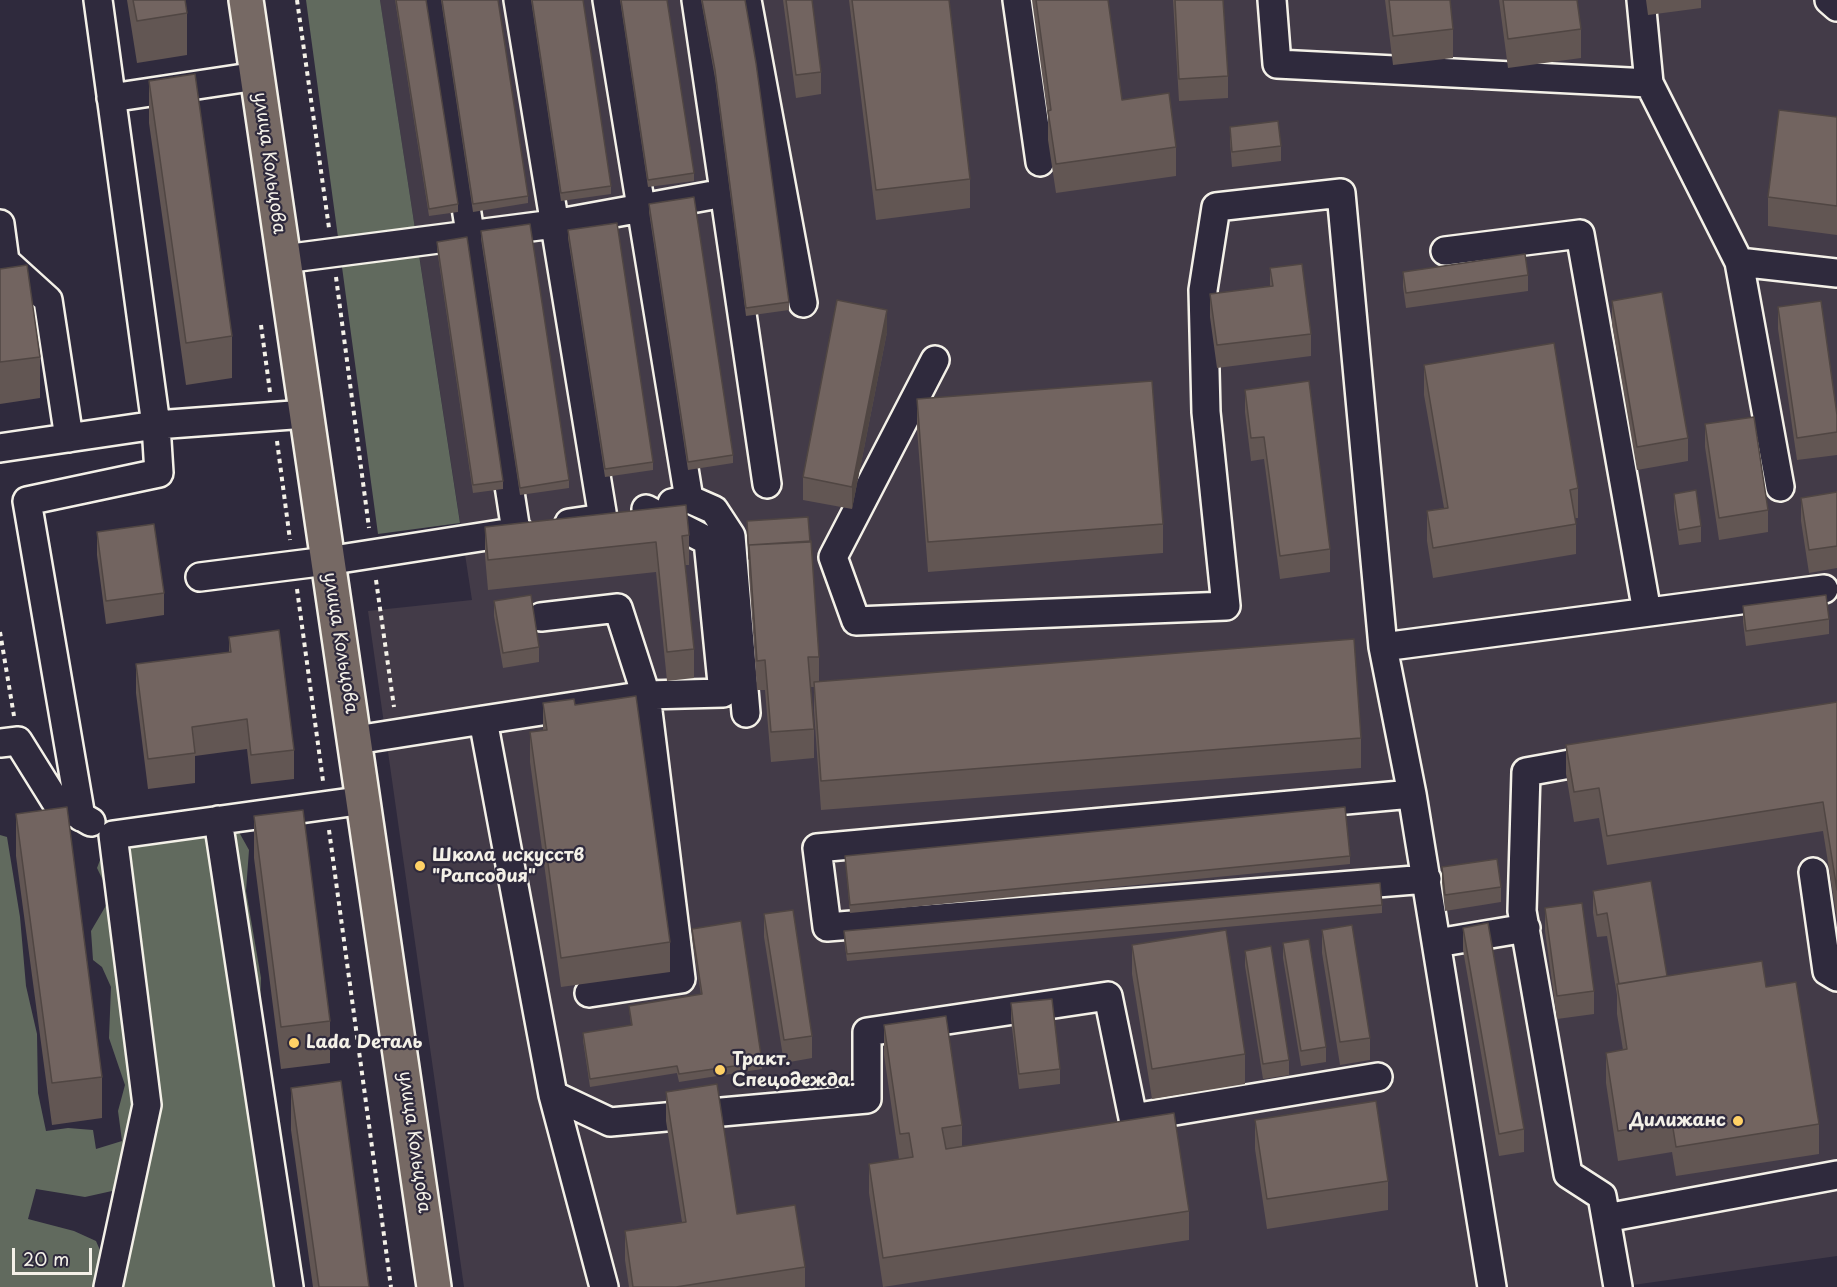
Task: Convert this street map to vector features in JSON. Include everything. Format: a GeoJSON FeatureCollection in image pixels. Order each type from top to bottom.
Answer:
{"type":"FeatureCollection","features":[{"type":"Feature","properties":{"kind":"main road","name":"улица Кольцова"},"geometry":{"type":"LineString","coordinates":[[246,0],[327,561],[356,740],[434,1287]]}},
{"type":"Feature","properties":{"kind":"lane"},"geometry":{"type":"LineString","coordinates":[[81,817],[27,501],[159,473],[156,425],[98,0]]}},
{"type":"Feature","properties":{"kind":"lane"},"geometry":{"type":"LineString","coordinates":[[434,0],[468,235],[516,531]]}},
{"type":"Feature","properties":{"kind":"lane"},"geometry":{"type":"LineString","coordinates":[[518,0],[603,518]]}},
{"type":"Feature","properties":{"kind":"lane"},"geometry":{"type":"LineString","coordinates":[[607,0],[689,499]]}},
{"type":"Feature","properties":{"kind":"lane"},"geometry":{"type":"LineString","coordinates":[[696,0],[767,484]]}},
{"type":"Feature","properties":{"kind":"lane"},"geometry":{"type":"LineString","coordinates":[[747,0],[803,303]]}},
{"type":"Feature","properties":{"kind":"lane"},"geometry":{"type":"LineString","coordinates":[[1017,0],[1040,162]]}},
{"type":"Feature","properties":{"kind":"lane"},"geometry":{"type":"LineString","coordinates":[[1272,0],[1277,64],[1649,83]]}},
{"type":"Feature","properties":{"kind":"lane"},"geometry":{"type":"LineString","coordinates":[[1641,0],[1649,83],[1739,262],[1780,487]]}},
{"type":"Feature","properties":{"kind":"lane"},"geometry":{"type":"LineString","coordinates":[[1829,0],[1837,7]]}},
{"type":"Feature","properties":{"kind":"lane"},"geometry":{"type":"LineString","coordinates":[[111,98],[257,76]]}},
{"type":"Feature","properties":{"kind":"lane"},"geometry":{"type":"LineString","coordinates":[[284,259],[554,224],[724,193]]}},
{"type":"Feature","properties":{"kind":"lane"},"geometry":{"type":"LineString","coordinates":[[934,360],[833,557],[856,621],[1226,606],[1206,412],[1205,379],[1203,290],[1216,207],[1341,193],[1383,647],[1412,794],[1492,1287]]}},
{"type":"Feature","properties":{"kind":"lane"},"geometry":{"type":"LineString","coordinates":[[0,224],[5,261],[48,300],[69,438]]}},
{"type":"Feature","properties":{"kind":"lane"},"geometry":{"type":"LineString","coordinates":[[1445,251],[1580,234],[1647,612]]}},
{"type":"Feature","properties":{"kind":"lane"},"geometry":{"type":"LineString","coordinates":[[1739,262],[1837,273]]}},
{"type":"Feature","properties":{"kind":"lane"},"geometry":{"type":"LineString","coordinates":[[0,448],[156,425],[306,414]]}},
{"type":"Feature","properties":{"kind":"lane"},"geometry":{"type":"LineString","coordinates":[[200,577],[327,561],[603,518],[689,499],[714,510],[731,536],[746,713]]}},
{"type":"Feature","properties":{"kind":"lane"},"geometry":{"type":"LineString","coordinates":[[356,740],[646,695],[723,693],[708,541],[646,509]]}},
{"type":"Feature","properties":{"kind":"lane"},"geometry":{"type":"LineString","coordinates":[[1383,647],[1824,589]]}},
{"type":"Feature","properties":{"kind":"lane"},"geometry":{"type":"LineString","coordinates":[[541,617],[618,608],[646,695],[681,979],[589,993]]}},
{"type":"Feature","properties":{"kind":"lane"},"geometry":{"type":"LineString","coordinates":[[483,720],[553,1095],[604,1287]]}},
{"type":"Feature","properties":{"kind":"lane"},"geometry":{"type":"LineString","coordinates":[[9,742],[56,802],[113,835],[364,800]]}},
{"type":"Feature","properties":{"kind":"lane"},"geometry":{"type":"LineString","coordinates":[[1618,1287],[1602,1196],[1568,1174],[1522,911],[1526,772],[1628,753]]}},
{"type":"Feature","properties":{"kind":"lane"},"geometry":{"type":"LineString","coordinates":[[1412,794],[817,848],[827,927],[1426,879]]}},
{"type":"Feature","properties":{"kind":"lane"},"geometry":{"type":"LineString","coordinates":[[218,820],[289,1287]]}},
{"type":"Feature","properties":{"kind":"lane"},"geometry":{"type":"LineString","coordinates":[[108,1287],[147,1105],[113,835]]}},
{"type":"Feature","properties":{"kind":"lane"},"geometry":{"type":"LineString","coordinates":[[1813,872],[1827,971],[1837,977]]}},
{"type":"Feature","properties":{"kind":"lane"},"geometry":{"type":"LineString","coordinates":[[1437,943],[1526,928]]}},
{"type":"Feature","properties":{"kind":"lane"},"geometry":{"type":"LineString","coordinates":[[553,1095],[610,1122],[867,1099],[867,1032],[1108,996],[1133,1118],[1378,1077]]}},
{"type":"Feature","properties":{"kind":"lane"},"geometry":{"type":"LineString","coordinates":[[1606,1218],[1837,1175]]}},
{"type":"Feature","properties":{"kind":"path"},"geometry":{"type":"LineString","coordinates":[[297,0],[398,733]]}},
{"type":"Feature","properties":{"kind":"path"},"geometry":{"type":"LineString","coordinates":[[261,323],[392,1287]]}},
{"type":"Feature","properties":{"kind":"path"},"geometry":{"type":"LineString","coordinates":[[0,632],[9,742]]}},
{"type":"Feature","properties":{"kind":"shaded area"},"geometry":{"type":"Polygon","coordinates":[[[380,0],[1837,0],[1837,1256],[1619,1287],[464,1287],[368,611],[472,600],[380,0]]]}},
{"type":"Feature","properties":{"kind":"green space"},"geometry":{"type":"Polygon","coordinates":[[[306,0],[380,0],[460,523],[378,534],[306,0]]]}},
{"type":"Feature","properties":{"kind":"green space"},"geometry":{"type":"Polygon","coordinates":[[[235,825],[249,850],[246,891],[261,978],[258,1063],[296,1244],[302,1287],[117,1287],[120,1221],[112,1191],[85,1197],[36,1189],[28,1219],[74,1231],[96,1241],[116,1287],[0,1287],[0,835],[7,837],[20,917],[26,986],[37,1034],[38,1093],[46,1131],[68,1128],[93,1130],[96,1149],[122,1141],[118,1111],[125,1085],[109,1038],[111,987],[102,967],[93,960],[91,931],[111,897],[97,868],[111,831],[235,825]]]}},
{"type":"Feature","properties":{"kind":"building"},"geometry":{"type":"Polygon","coordinates":[[[133,0],[185,0],[187,13],[137,21],[133,0]]]}},
{"type":"Feature","properties":{"kind":"building"},"geometry":{"type":"Polygon","coordinates":[[[396,0],[426,0],[458,204],[429,209],[396,0]]]}},
{"type":"Feature","properties":{"kind":"building"},"geometry":{"type":"Polygon","coordinates":[[[442,0],[498,0],[528,196],[473,204],[442,0]]]}},
{"type":"Feature","properties":{"kind":"building"},"geometry":{"type":"Polygon","coordinates":[[[532,0],[583,0],[611,186],[561,193],[532,0]]]}},
{"type":"Feature","properties":{"kind":"building"},"geometry":{"type":"Polygon","coordinates":[[[621,0],[667,0],[694,173],[648,180],[621,0]]]}},
{"type":"Feature","properties":{"kind":"building"},"geometry":{"type":"Polygon","coordinates":[[[702,0],[745,0],[756,63],[789,302],[746,308],[715,70],[702,0]]]}},
{"type":"Feature","properties":{"kind":"building"},"geometry":{"type":"Polygon","coordinates":[[[786,0],[812,0],[821,72],[796,75],[786,0]]]}},
{"type":"Feature","properties":{"kind":"building"},"geometry":{"type":"Polygon","coordinates":[[[852,0],[949,0],[970,179],[876,190],[852,0]]]}},
{"type":"Feature","properties":{"kind":"building"},"geometry":{"type":"Polygon","coordinates":[[[1036,0],[1108,0],[1122,100],[1169,93],[1176,147],[1056,164],[1036,0]]]}},
{"type":"Feature","properties":{"kind":"building"},"geometry":{"type":"Polygon","coordinates":[[[1175,0],[1223,0],[1228,76],[1179,79],[1175,0]]]}},
{"type":"Feature","properties":{"kind":"building"},"geometry":{"type":"Polygon","coordinates":[[[1389,0],[1450,0],[1453,29],[1393,36],[1389,0]]]}},
{"type":"Feature","properties":{"kind":"building"},"geometry":{"type":"Polygon","coordinates":[[[1503,0],[1577,0],[1581,29],[1508,39],[1503,0]]]}},
{"type":"Feature","properties":{"kind":"building"},"geometry":{"type":"Polygon","coordinates":[[[195,74],[232,336],[186,343],[149,81],[195,74]]]}},
{"type":"Feature","properties":{"kind":"building"},"geometry":{"type":"Polygon","coordinates":[[[1779,110],[1837,117],[1837,206],[1768,197],[1779,110]]]}},
{"type":"Feature","properties":{"kind":"building"},"geometry":{"type":"Polygon","coordinates":[[[1278,121],[1281,146],[1232,152],[1230,127],[1278,121]]]}},
{"type":"Feature","properties":{"kind":"building"},"geometry":{"type":"Polygon","coordinates":[[[694,197],[733,455],[688,462],[649,204],[694,197]]]}},
{"type":"Feature","properties":{"kind":"building"},"geometry":{"type":"Polygon","coordinates":[[[617,223],[653,462],[605,469],[568,230],[617,223]]]}},
{"type":"Feature","properties":{"kind":"building"},"geometry":{"type":"Polygon","coordinates":[[[530,224],[569,480],[520,488],[481,231],[530,224]]]}},
{"type":"Feature","properties":{"kind":"building"},"geometry":{"type":"Polygon","coordinates":[[[467,237],[503,481],[473,485],[437,242],[467,237]]]}},
{"type":"Feature","properties":{"kind":"building"},"geometry":{"type":"Polygon","coordinates":[[[1525,254],[1528,275],[1406,293],[1403,272],[1525,254]]]}},
{"type":"Feature","properties":{"kind":"building"},"geometry":{"type":"Polygon","coordinates":[[[1302,264],[1311,334],[1217,345],[1210,294],[1273,286],[1270,268],[1302,264]]]}},
{"type":"Feature","properties":{"kind":"building"},"geometry":{"type":"Polygon","coordinates":[[[27,265],[40,357],[0,362],[0,269],[27,265]]]}},
{"type":"Feature","properties":{"kind":"building"},"geometry":{"type":"Polygon","coordinates":[[[1662,292],[1688,438],[1637,447],[1612,301],[1662,292]]]}},
{"type":"Feature","properties":{"kind":"building"},"geometry":{"type":"Polygon","coordinates":[[[837,300],[887,310],[852,487],[803,477],[837,300]]]}},
{"type":"Feature","properties":{"kind":"building"},"geometry":{"type":"Polygon","coordinates":[[[1821,301],[1837,415],[1837,432],[1797,438],[1778,307],[1821,301]]]}},
{"type":"Feature","properties":{"kind":"building"},"geometry":{"type":"Polygon","coordinates":[[[1554,343],[1578,488],[1570,490],[1576,524],[1433,548],[1427,511],[1448,508],[1424,365],[1554,343]]]}},
{"type":"Feature","properties":{"kind":"building"},"geometry":{"type":"Polygon","coordinates":[[[1152,381],[1163,524],[928,542],[917,399],[1152,381]]]}},
{"type":"Feature","properties":{"kind":"building"},"geometry":{"type":"Polygon","coordinates":[[[1309,381],[1330,549],[1280,556],[1264,437],[1251,438],[1245,390],[1309,381]]]}},
{"type":"Feature","properties":{"kind":"building"},"geometry":{"type":"Polygon","coordinates":[[[1754,417],[1768,510],[1719,518],[1705,424],[1754,417]]]}},
{"type":"Feature","properties":{"kind":"building"},"geometry":{"type":"Polygon","coordinates":[[[1696,490],[1701,526],[1679,530],[1674,494],[1696,490]]]}},
{"type":"Feature","properties":{"kind":"building"},"geometry":{"type":"Polygon","coordinates":[[[1837,492],[1837,546],[1809,550],[1801,498],[1837,492]]]}},
{"type":"Feature","properties":{"kind":"building"},"geometry":{"type":"Polygon","coordinates":[[[686,505],[689,535],[682,536],[694,649],[667,652],[656,542],[488,560],[485,527],[686,505]]]}},
{"type":"Feature","properties":{"kind":"building"},"geometry":{"type":"Polygon","coordinates":[[[808,517],[810,542],[749,545],[749,559],[747,521],[808,517]]]}},
{"type":"Feature","properties":{"kind":"building"},"geometry":{"type":"Polygon","coordinates":[[[154,524],[164,593],[106,601],[97,532],[154,524]]]}},
{"type":"Feature","properties":{"kind":"building"},"geometry":{"type":"Polygon","coordinates":[[[811,541],[819,657],[808,657],[814,729],[771,732],[765,660],[757,661],[749,545],[811,541]]]}},
{"type":"Feature","properties":{"kind":"building"},"geometry":{"type":"Polygon","coordinates":[[[531,595],[539,647],[503,653],[494,601],[531,595]]]}},
{"type":"Feature","properties":{"kind":"building"},"geometry":{"type":"Polygon","coordinates":[[[1826,595],[1829,619],[1746,631],[1743,606],[1826,595]]]}},
{"type":"Feature","properties":{"kind":"building"},"geometry":{"type":"Polygon","coordinates":[[[279,630],[294,750],[251,755],[247,719],[192,727],[195,753],[148,759],[136,664],[231,652],[229,637],[279,630]]]}},
{"type":"Feature","properties":{"kind":"building"},"geometry":{"type":"Polygon","coordinates":[[[1354,639],[1361,738],[821,781],[814,682],[1354,639]]]}},
{"type":"Feature","properties":{"kind":"building"},"geometry":{"type":"Polygon","coordinates":[[[636,696],[670,942],[561,958],[530,732],[547,730],[543,703],[574,699],[575,705],[636,696]]]}},
{"type":"Feature","properties":{"kind":"building"},"geometry":{"type":"Polygon","coordinates":[[[1837,702],[1837,890],[1823,802],[1607,836],[1599,788],[1574,792],[1566,745],[1837,702]]]}},
{"type":"Feature","properties":{"kind":"building"},"geometry":{"type":"Polygon","coordinates":[[[67,807],[102,1077],[52,1083],[16,814],[67,807]]]}},
{"type":"Feature","properties":{"kind":"building"},"geometry":{"type":"Polygon","coordinates":[[[1345,807],[1350,856],[850,905],[845,856],[1345,807]]]}},
{"type":"Feature","properties":{"kind":"building"},"geometry":{"type":"Polygon","coordinates":[[[303,810],[330,1021],[281,1027],[254,816],[303,810]]]}},
{"type":"Feature","properties":{"kind":"building"},"geometry":{"type":"Polygon","coordinates":[[[1497,859],[1501,887],[1445,895],[1442,867],[1497,859]]]}},
{"type":"Feature","properties":{"kind":"building"},"geometry":{"type":"Polygon","coordinates":[[[1651,881],[1667,976],[1619,984],[1607,913],[1597,915],[1593,891],[1651,881]]]}},
{"type":"Feature","properties":{"kind":"building"},"geometry":{"type":"Polygon","coordinates":[[[1380,883],[1382,905],[847,954],[844,931],[1380,883]]]}},
{"type":"Feature","properties":{"kind":"building"},"geometry":{"type":"Polygon","coordinates":[[[1582,903],[1594,991],[1557,996],[1545,908],[1582,903]]]}},
{"type":"Feature","properties":{"kind":"building"},"geometry":{"type":"Polygon","coordinates":[[[793,910],[812,1036],[784,1040],[764,914],[793,910]]]}},
{"type":"Feature","properties":{"kind":"building"},"geometry":{"type":"Polygon","coordinates":[[[741,921],[762,1062],[679,1074],[677,1066],[590,1079],[583,1033],[632,1025],[629,1006],[702,994],[692,929],[741,921]]]}},
{"type":"Feature","properties":{"kind":"building"},"geometry":{"type":"Polygon","coordinates":[[[1488,923],[1524,1129],[1499,1134],[1463,928],[1488,923]]]}},
{"type":"Feature","properties":{"kind":"building"},"geometry":{"type":"Polygon","coordinates":[[[1352,925],[1370,1038],[1340,1042],[1322,930],[1352,925]]]}},
{"type":"Feature","properties":{"kind":"building"},"geometry":{"type":"Polygon","coordinates":[[[1226,930],[1245,1054],[1152,1069],[1132,945],[1226,930]]]}},
{"type":"Feature","properties":{"kind":"building"},"geometry":{"type":"Polygon","coordinates":[[[1309,939],[1326,1047],[1301,1051],[1283,943],[1309,939]]]}},
{"type":"Feature","properties":{"kind":"building"},"geometry":{"type":"Polygon","coordinates":[[[1271,946],[1289,1060],[1263,1064],[1245,951],[1271,946]]]}},
{"type":"Feature","properties":{"kind":"building"},"geometry":{"type":"Polygon","coordinates":[[[1762,961],[1766,987],[1796,982],[1819,1124],[1676,1147],[1672,1122],[1618,1131],[1606,1053],[1627,1049],[1617,984],[1762,961]]]}},
{"type":"Feature","properties":{"kind":"building"},"geometry":{"type":"Polygon","coordinates":[[[1052,999],[1060,1069],[1019,1074],[1011,1003],[1052,999]]]}},
{"type":"Feature","properties":{"kind":"building"},"geometry":{"type":"Polygon","coordinates":[[[946,1016],[962,1125],[942,1128],[946,1149],[1174,1113],[1189,1211],[883,1258],[869,1164],[913,1157],[909,1133],[900,1134],[884,1025],[946,1016]]]}},
{"type":"Feature","properties":{"kind":"building"},"geometry":{"type":"Polygon","coordinates":[[[341,1081],[369,1287],[319,1287],[291,1088],[341,1081]]]}},
{"type":"Feature","properties":{"kind":"building"},"geometry":{"type":"Polygon","coordinates":[[[717,1084],[737,1214],[795,1205],[805,1267],[676,1287],[633,1287],[625,1231],[686,1222],[666,1092],[717,1084]]]}},
{"type":"Feature","properties":{"kind":"building"},"geometry":{"type":"Polygon","coordinates":[[[1376,1101],[1388,1181],[1267,1199],[1255,1120],[1376,1101]]]}},
{"type":"Feature","properties":{"kind":"place","name":"Школа искусств \"Рапсодия\""},"geometry":{"type":"Point","coordinates":[420,866]}},
{"type":"Feature","properties":{"kind":"place","name":"Lada Dеталь"},"geometry":{"type":"Point","coordinates":[294,1043]}},
{"type":"Feature","properties":{"kind":"place","name":"Тракт. Спецодежда."},"geometry":{"type":"Point","coordinates":[720,1070]}},
{"type":"Feature","properties":{"kind":"place","name":"Дилижанс"},"geometry":{"type":"Point","coordinates":[1738,1121]}}]}
